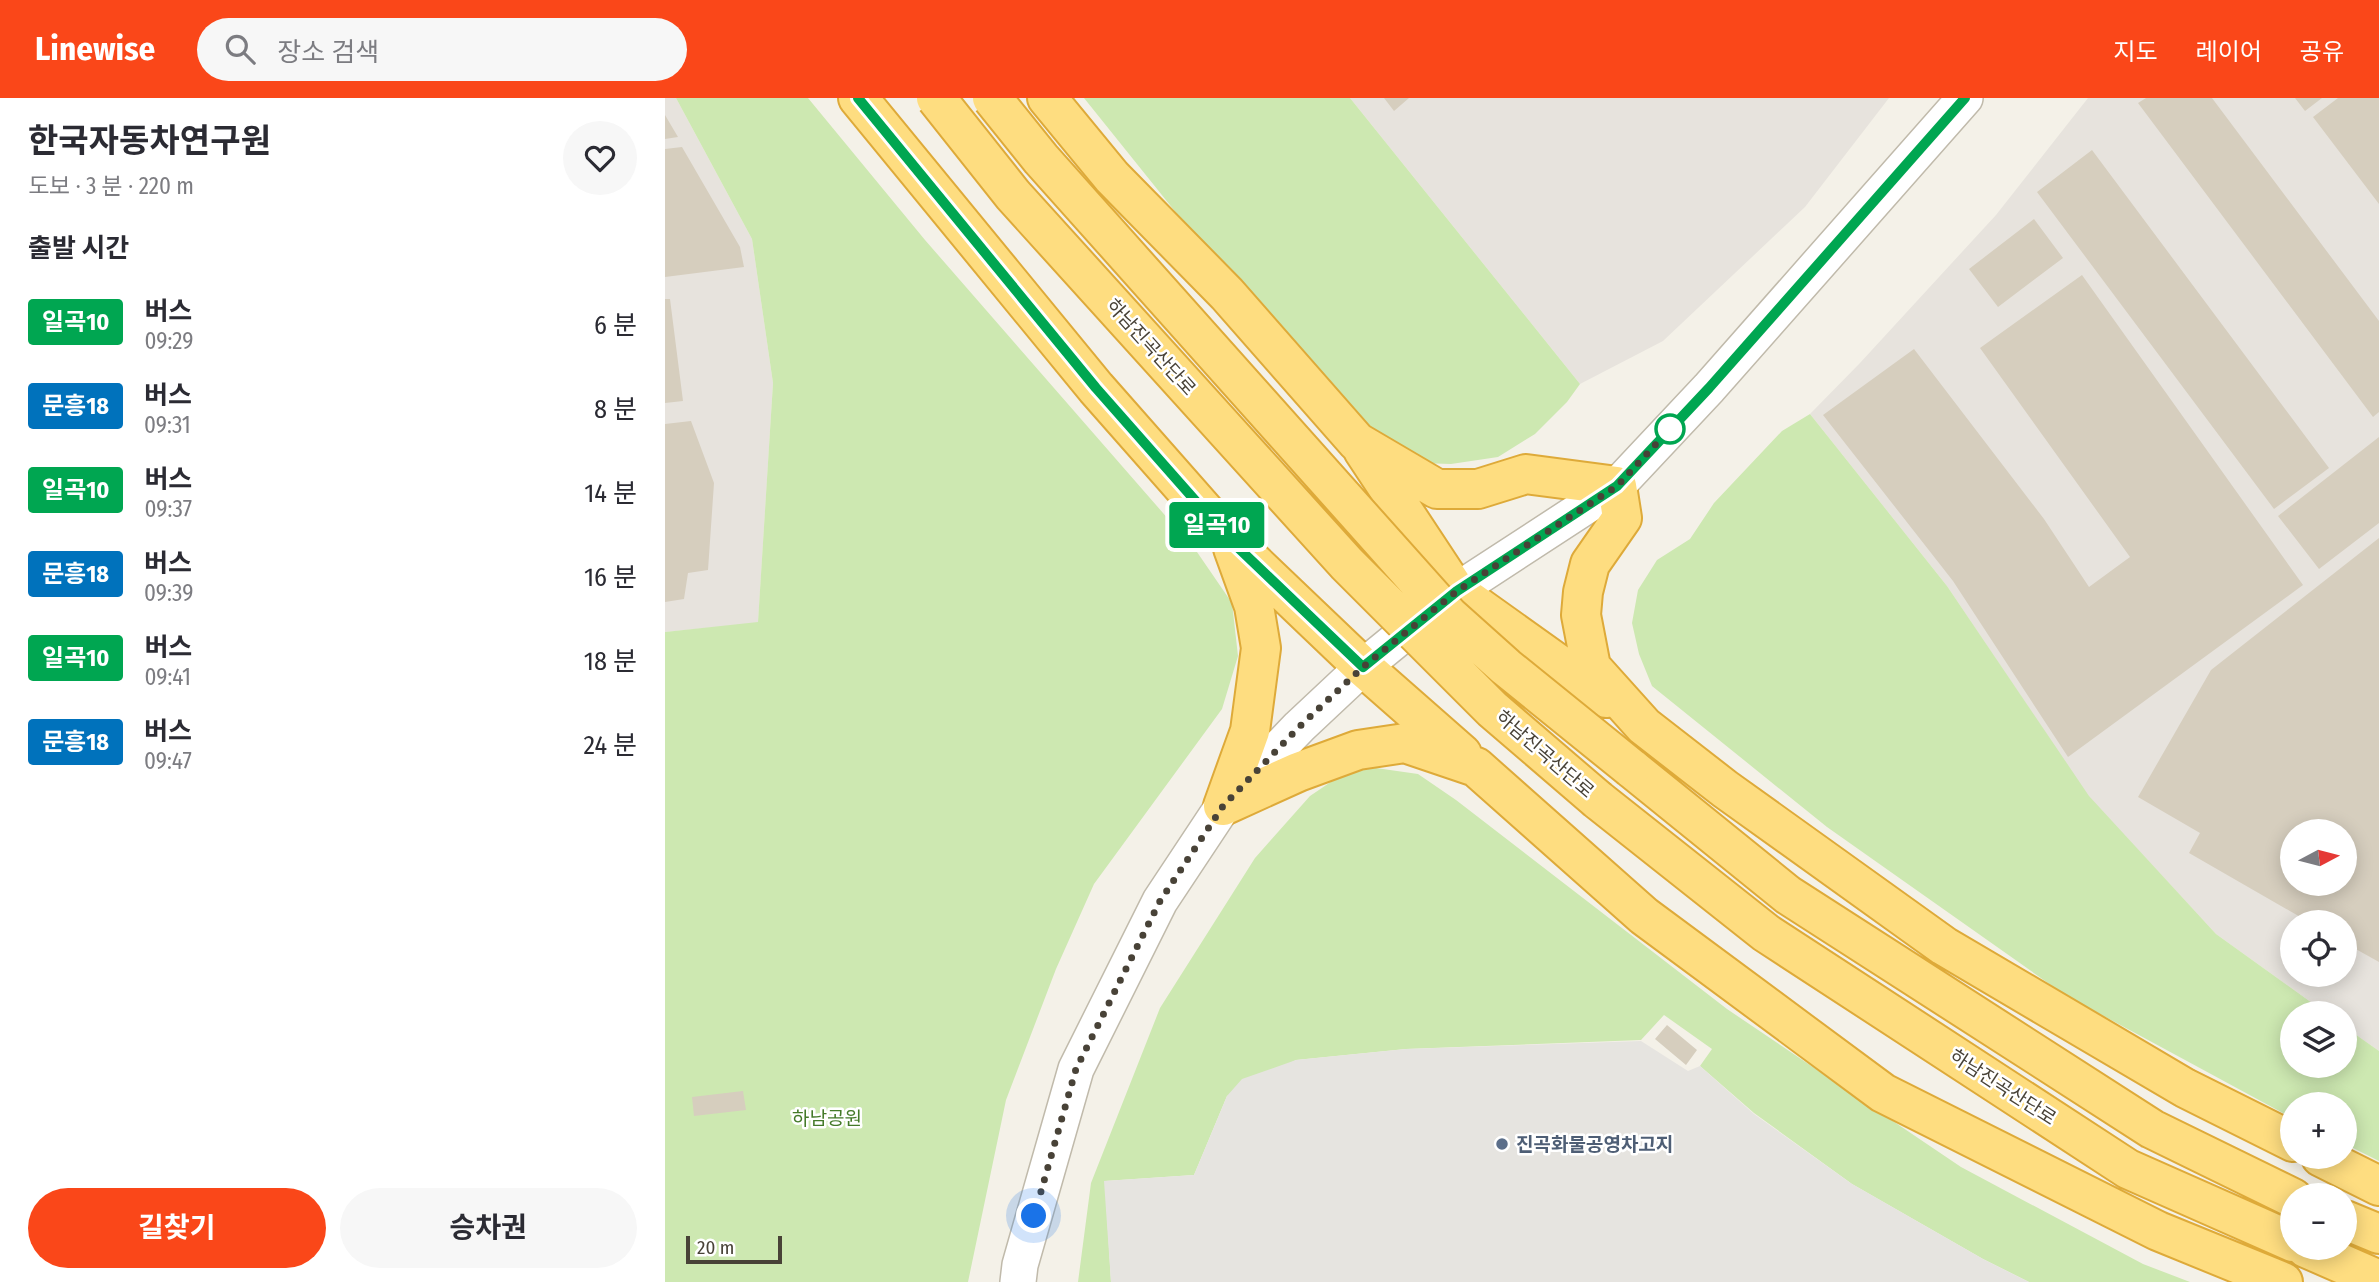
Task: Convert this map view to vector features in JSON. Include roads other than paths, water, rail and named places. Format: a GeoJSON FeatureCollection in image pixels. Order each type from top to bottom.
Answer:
{"type":"FeatureCollection","features":[{"type":"Feature","properties":{"kind":"highway"},"geometry":{"type":"LineString","coordinates":[[858,98],[1096,388],[1230,540],[1363,667],[1644,916],[1882,1093],[2158,1231],[2283,1282]]}},
{"type":"Feature","properties":{"kind":"highway","name":"하남진곡산단로"},"geometry":{"type":"LineString","coordinates":[[936,98],[1013,195],[1347,564],[1492,709],[1598,800],[1766,933],[2128,1169],[2280,1236]]}},
{"type":"Feature","properties":{"kind":"highway"},"geometry":{"type":"LineString","coordinates":[[992,98],[1050,169],[1449,616],[1507,667],[1788,895],[2152,1129],[2280,1192]]}},
{"type":"Feature","properties":{"kind":"highway"},"geometry":{"type":"LineString","coordinates":[[1047,98],[1112,177],[1227,294],[1357,442],[1457,591],[1644,726],[1725,789],[1944,946],[2185,1088],[2280,1136]]}},
{"type":"Feature","properties":{"kind":"highway"},"geometry":{"type":"LineString","coordinates":[[1357,442],[1437,489],[1478,489],[1526,474],[1617,486],[1622,518],[1590,564],[1581,615],[1591,667],[1644,726]]}},
{"type":"Feature","properties":{"kind":"highway"},"geometry":{"type":"LineString","coordinates":[[1223,806],[1250,731],[1261,648],[1254,606],[1230,540]]}},
{"type":"Feature","properties":{"kind":"highway"},"geometry":{"type":"LineString","coordinates":[[1223,806],[1298,772],[1358,750],[1405,743],[1476,767]]}},
{"type":"Feature","properties":{"kind":"highway"},"geometry":{"type":"LineString","coordinates":[[2345,1169],[2379,1186]]}},
{"type":"Feature","properties":{"kind":"highway"},"geometry":{"type":"LineString","coordinates":[[2357,1225],[2379,1234]]}},
{"type":"Feature","properties":{"kind":"highway"},"geometry":{"type":"LineString","coordinates":[[2333,1260],[2379,1280]]}},
{"type":"Feature","properties":{"kind":"street"},"geometry":{"type":"LineString","coordinates":[[1018,1282],[1020,1265],[1076,1069],[1160,901],[1223,806],[1299,727],[1363,667],[1457,591],[1617,486],[1709,388],[1965,98]]}},
{"type":"Feature","properties":{"kind":"place","name":"진곡화물공영차고지"},"geometry":{"type":"Point","coordinates":[1502,1144]}},
{"type":"Feature","properties":{"kind":"park label","name":"하남공원"},"geometry":{"type":"Point","coordinates":[827,1118]}}]}
